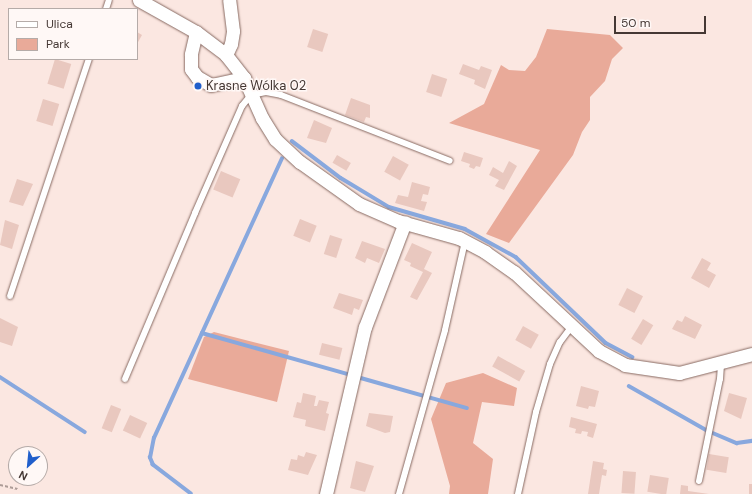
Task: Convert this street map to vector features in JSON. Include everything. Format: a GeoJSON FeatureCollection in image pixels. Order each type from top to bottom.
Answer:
{"type":"FeatureCollection","features":[{"type":"Feature","properties":{"kind":"street"},"geometry":{"type":"LineString","coordinates":[[140,0],[196,32],[226,55],[244,78],[251,95],[275,139],[300,162],[359,204],[405,222],[465,241],[514,272],[599,351],[625,365],[679,373],[752,354]]}},
{"type":"Feature","properties":{"kind":"street"},"geometry":{"type":"LineString","coordinates":[[226,55],[231,44],[232,30],[229,0]]}},
{"type":"Feature","properties":{"kind":"street"},"geometry":{"type":"LineString","coordinates":[[196,32],[191,54],[191,69],[197,77],[211,85],[244,78]]}},
{"type":"Feature","properties":{"kind":"street"},"geometry":{"type":"LineString","coordinates":[[326,494],[365,327],[405,222]]}},
{"type":"Feature","properties":{"kind":"lane"},"geometry":{"type":"LineString","coordinates":[[10,296],[90,60]]}},
{"type":"Feature","properties":{"kind":"lane"},"geometry":{"type":"LineString","coordinates":[[125,380],[242,106],[251,95],[266,92],[281,95],[450,161]]}},
{"type":"Feature","properties":{"kind":"lane"},"geometry":{"type":"LineString","coordinates":[[399,494],[446,330],[465,241]]}},
{"type":"Feature","properties":{"kind":"lane"},"geometry":{"type":"LineString","coordinates":[[518,494],[534,419],[550,364],[560,342],[572,326]]}},
{"type":"Feature","properties":{"kind":"lane"},"geometry":{"type":"LineString","coordinates":[[698,481],[720,379],[721,363]]}},
{"type":"Feature","properties":{"kind":"path"},"geometry":{"type":"LineString","coordinates":[[0,486],[18,489]]}},
{"type":"Feature","properties":{"kind":"green space"},"geometry":{"type":"Polygon","coordinates":[[[547,29],[610,35],[623,48],[612,59],[605,81],[590,97],[590,120],[582,132],[573,155],[509,243],[486,234],[540,150],[449,123],[484,104],[501,65],[509,70],[525,71],[536,57],[547,29]]]}},
{"type":"Feature","properties":{"kind":"green space"},"geometry":{"type":"Polygon","coordinates":[[[214,332],[289,351],[277,402],[188,379],[204,337],[214,332]]]}},
{"type":"Feature","properties":{"kind":"green space"},"geometry":{"type":"Polygon","coordinates":[[[483,373],[517,388],[514,406],[482,402],[473,443],[493,459],[488,494],[449,494],[450,486],[431,419],[446,383],[483,373]]]}},
{"type":"Feature","properties":{"kind":"building"},"geometry":{"type":"Polygon","coordinates":[[[313,29],[328,34],[322,52],[307,47],[313,29]]]}},
{"type":"Feature","properties":{"kind":"building"},"geometry":{"type":"Polygon","coordinates":[[[138,33],[142,35],[138,42],[138,33]]]}},
{"type":"Feature","properties":{"kind":"building"},"geometry":{"type":"Polygon","coordinates":[[[55,60],[71,64],[64,89],[47,84],[55,60]]]}},
{"type":"Feature","properties":{"kind":"building"},"geometry":{"type":"Polygon","coordinates":[[[463,64],[479,70],[481,66],[492,70],[485,89],[474,84],[475,80],[459,74],[463,64]]]}},
{"type":"Feature","properties":{"kind":"building"},"geometry":{"type":"Polygon","coordinates":[[[432,74],[447,79],[441,97],[426,92],[432,74]]]}},
{"type":"Feature","properties":{"kind":"building"},"geometry":{"type":"Polygon","coordinates":[[[351,98],[370,105],[370,118],[366,117],[364,122],[345,115],[351,98]]]}},
{"type":"Feature","properties":{"kind":"building"},"geometry":{"type":"Polygon","coordinates":[[[43,99],[59,104],[53,126],[36,121],[43,99]]]}},
{"type":"Feature","properties":{"kind":"building"},"geometry":{"type":"Polygon","coordinates":[[[314,120],[332,128],[326,143],[307,138],[314,120]]]}},
{"type":"Feature","properties":{"kind":"building"},"geometry":{"type":"Polygon","coordinates":[[[464,152],[483,158],[480,167],[476,166],[474,169],[469,167],[470,164],[461,161],[464,152]]]}},
{"type":"Feature","properties":{"kind":"building"},"geometry":{"type":"Polygon","coordinates":[[[337,155],[351,163],[346,171],[332,163],[337,155]]]}},
{"type":"Feature","properties":{"kind":"building"},"geometry":{"type":"Polygon","coordinates":[[[393,156],[409,165],[400,180],[384,172],[393,156]]]}},
{"type":"Feature","properties":{"kind":"building"},"geometry":{"type":"Polygon","coordinates":[[[509,161],[517,166],[504,190],[495,186],[499,180],[489,175],[493,167],[503,173],[509,161]]]}},
{"type":"Feature","properties":{"kind":"building"},"geometry":{"type":"Polygon","coordinates":[[[221,171],[240,179],[233,198],[213,189],[221,171]]]}},
{"type":"Feature","properties":{"kind":"building"},"geometry":{"type":"Polygon","coordinates":[[[17,179],[33,184],[23,206],[9,202],[17,179]]]}},
{"type":"Feature","properties":{"kind":"building"},"geometry":{"type":"Polygon","coordinates":[[[412,182],[430,187],[428,195],[423,194],[421,201],[427,202],[424,211],[395,203],[398,195],[408,197],[412,182]]]}},
{"type":"Feature","properties":{"kind":"building"},"geometry":{"type":"Polygon","coordinates":[[[300,219],[317,226],[310,242],[293,236],[300,219]]]}},
{"type":"Feature","properties":{"kind":"building"},"geometry":{"type":"Polygon","coordinates":[[[5,220],[19,225],[12,249],[0,245],[5,220]]]}},
{"type":"Feature","properties":{"kind":"building"},"geometry":{"type":"Polygon","coordinates":[[[330,235],[342,239],[336,258],[324,254],[330,235]]]}},
{"type":"Feature","properties":{"kind":"building"},"geometry":{"type":"Polygon","coordinates":[[[362,241],[385,249],[379,263],[367,258],[365,263],[355,258],[362,241]]]}},
{"type":"Feature","properties":{"kind":"building"},"geometry":{"type":"Polygon","coordinates":[[[412,243],[432,252],[424,269],[432,273],[417,300],[410,297],[423,272],[410,266],[411,263],[404,260],[412,243]]]}},
{"type":"Feature","properties":{"kind":"building"},"geometry":{"type":"Polygon","coordinates":[[[702,258],[711,263],[707,270],[716,275],[709,288],[691,278],[702,258]]]}},
{"type":"Feature","properties":{"kind":"building"},"geometry":{"type":"Polygon","coordinates":[[[627,288],[643,296],[634,313],[618,305],[627,288]]]}},
{"type":"Feature","properties":{"kind":"building"},"geometry":{"type":"Polygon","coordinates":[[[339,293],[363,300],[359,310],[354,308],[352,315],[333,308],[339,293]]]}},
{"type":"Feature","properties":{"kind":"building"},"geometry":{"type":"Polygon","coordinates":[[[685,316],[702,325],[695,339],[672,329],[677,320],[682,322],[685,316]]]}},
{"type":"Feature","properties":{"kind":"building"},"geometry":{"type":"Polygon","coordinates":[[[0,318],[18,327],[12,346],[0,342],[0,318]]]}},
{"type":"Feature","properties":{"kind":"building"},"geometry":{"type":"Polygon","coordinates":[[[643,319],[653,325],[641,345],[631,339],[643,319]]]}},
{"type":"Feature","properties":{"kind":"building"},"geometry":{"type":"Polygon","coordinates":[[[523,326],[539,335],[531,349],[515,340],[523,326]]]}},
{"type":"Feature","properties":{"kind":"building"},"geometry":{"type":"Polygon","coordinates":[[[322,343],[342,348],[339,360],[319,355],[322,343]]]}},
{"type":"Feature","properties":{"kind":"building"},"geometry":{"type":"Polygon","coordinates":[[[498,356],[525,371],[519,382],[492,366],[498,356]]]}},
{"type":"Feature","properties":{"kind":"building"},"geometry":{"type":"Polygon","coordinates":[[[581,386],[599,391],[595,407],[589,406],[588,409],[576,406],[581,386]]]}},
{"type":"Feature","properties":{"kind":"building"},"geometry":{"type":"Polygon","coordinates":[[[303,393],[316,396],[314,406],[317,406],[319,400],[329,402],[326,413],[329,414],[325,431],[305,426],[306,420],[293,417],[297,402],[301,403],[303,393]]]}},
{"type":"Feature","properties":{"kind":"building"},"geometry":{"type":"Polygon","coordinates":[[[729,393],[747,398],[741,419],[724,411],[729,393]]]}},
{"type":"Feature","properties":{"kind":"building"},"geometry":{"type":"Polygon","coordinates":[[[111,405],[121,409],[112,432],[102,428],[111,405]]]}},
{"type":"Feature","properties":{"kind":"building"},"geometry":{"type":"Polygon","coordinates":[[[369,413],[393,416],[390,432],[385,433],[366,426],[369,413]]]}},
{"type":"Feature","properties":{"kind":"building"},"geometry":{"type":"Polygon","coordinates":[[[130,415],[147,423],[140,438],[123,430],[130,415]]]}},
{"type":"Feature","properties":{"kind":"building"},"geometry":{"type":"Polygon","coordinates":[[[571,417],[597,424],[593,438],[587,436],[588,432],[582,431],[581,434],[575,433],[576,429],[569,427],[571,417]]]}},
{"type":"Feature","properties":{"kind":"building"},"geometry":{"type":"Polygon","coordinates":[[[306,452],[317,455],[308,475],[288,470],[291,459],[297,460],[298,455],[304,457],[306,452]]]}},
{"type":"Feature","properties":{"kind":"building"},"geometry":{"type":"Polygon","coordinates":[[[709,454],[729,457],[726,473],[706,470],[709,454]]]}},
{"type":"Feature","properties":{"kind":"building"},"geometry":{"type":"Polygon","coordinates":[[[356,461],[374,466],[365,492],[350,488],[356,461]]]}},
{"type":"Feature","properties":{"kind":"building"},"geometry":{"type":"Polygon","coordinates":[[[593,461],[604,463],[603,469],[607,470],[606,476],[602,475],[599,494],[588,494],[593,461]]]}},
{"type":"Feature","properties":{"kind":"building"},"geometry":{"type":"Polygon","coordinates":[[[623,471],[636,472],[634,494],[621,493],[623,471]]]}},
{"type":"Feature","properties":{"kind":"building"},"geometry":{"type":"Polygon","coordinates":[[[650,475],[669,478],[666,494],[647,492],[650,475]]]}},
{"type":"Feature","properties":{"kind":"building"},"geometry":{"type":"Polygon","coordinates":[[[749,484],[752,484],[752,494],[749,494],[749,484]]]}},
{"type":"Feature","properties":{"kind":"building"},"geometry":{"type":"Polygon","coordinates":[[[681,485],[688,486],[688,491],[709,494],[680,494],[681,485]]]}},
{"type":"Feature","properties":{"kind":"waterway"},"geometry":{"type":"LineString","coordinates":[[292,141],[341,178],[389,207],[465,229],[516,257],[606,343],[632,357]]}},
{"type":"Feature","properties":{"kind":"waterway"},"geometry":{"type":"LineString","coordinates":[[191,494],[153,465],[150,458],[154,438],[282,159]]}},
{"type":"Feature","properties":{"kind":"waterway"},"geometry":{"type":"LineString","coordinates":[[202,333],[351,375]]}},
{"type":"Feature","properties":{"kind":"waterway"},"geometry":{"type":"LineString","coordinates":[[0,377],[85,432]]}},
{"type":"Feature","properties":{"kind":"waterway"},"geometry":{"type":"LineString","coordinates":[[361,378],[467,408]]}},
{"type":"Feature","properties":{"kind":"waterway"},"geometry":{"type":"LineString","coordinates":[[629,386],[706,430]]}},
{"type":"Feature","properties":{"kind":"waterway"},"geometry":{"type":"LineString","coordinates":[[713,433],[737,443],[752,441]]}},
{"type":"Feature","properties":{"kind":"place","name":"Krasne Wólka 02"},"geometry":{"type":"Point","coordinates":[198,86]}}]}
